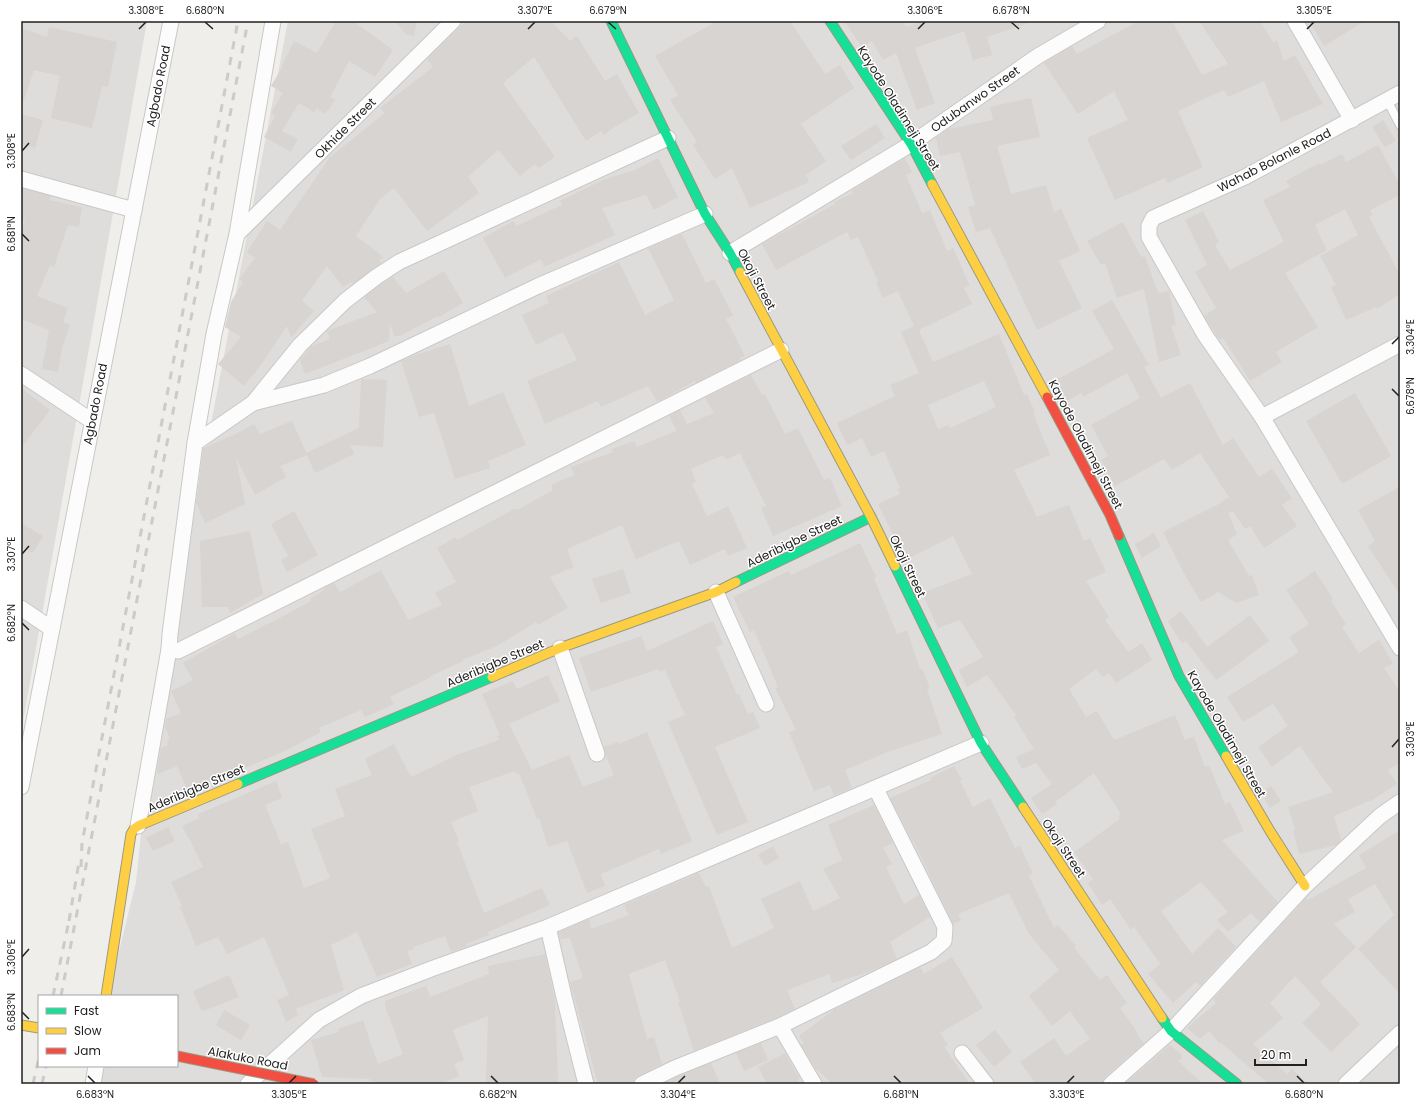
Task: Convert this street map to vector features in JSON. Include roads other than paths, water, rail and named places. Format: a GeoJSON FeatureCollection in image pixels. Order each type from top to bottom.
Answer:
{"type":"FeatureCollection","features":[{"type":"Feature","properties":{"kind":"street","name":"Agbado Road"},"geometry":{"type":"LineString","coordinates":[[21,787],[171,21]]}},
{"type":"Feature","properties":{"kind":"street"},"geometry":{"type":"LineString","coordinates":[[106,995],[169,649],[194,444],[214,334],[237,234],[273,21]]}},
{"type":"Feature","properties":{"kind":"street","name":"Okhide Street"},"geometry":{"type":"LineString","coordinates":[[237,234],[453,21]]}},
{"type":"Feature","properties":{"kind":"street","name":"Okoji Street"},"geometry":{"type":"LineString","coordinates":[[611,21],[706,214],[730,253],[871,517],[980,743],[1171,1031],[1237,1084]]}},
{"type":"Feature","properties":{"kind":"street","name":"Kayode Oladimeji Street"},"geometry":{"type":"LineString","coordinates":[[830,21],[911,144],[1110,515],[1179,676],[1270,831],[1305,886]]}},
{"type":"Feature","properties":{"kind":"street","name":"Odubanwo Street"},"geometry":{"type":"LineString","coordinates":[[730,253],[911,144],[1038,56],[1098,21]]}},
{"type":"Feature","properties":{"kind":"street"},"geometry":{"type":"LineString","coordinates":[[1295,21],[1352,120]]}},
{"type":"Feature","properties":{"kind":"street","name":"Wahab Bolanle Road"},"geometry":{"type":"LineString","coordinates":[[1262,417],[1206,335],[1149,237],[1149,226],[1153,218],[1245,177],[1400,93]]}},
{"type":"Feature","properties":{"kind":"street"},"geometry":{"type":"LineString","coordinates":[[194,444],[253,403],[300,345],[345,301],[376,277],[399,262],[668,138]]}},
{"type":"Feature","properties":{"kind":"street"},"geometry":{"type":"LineString","coordinates":[[21,179],[134,210]]}},
{"type":"Feature","properties":{"kind":"street"},"geometry":{"type":"LineString","coordinates":[[253,403],[324,385],[370,366],[538,286],[706,214]]}},
{"type":"Feature","properties":{"kind":"street"},"geometry":{"type":"LineString","coordinates":[[1400,344],[1262,417],[1400,648]]}},
{"type":"Feature","properties":{"kind":"street"},"geometry":{"type":"LineString","coordinates":[[169,649],[178,651],[782,350]]}},
{"type":"Feature","properties":{"kind":"street"},"geometry":{"type":"LineString","coordinates":[[21,374],[92,421]]}},
{"type":"Feature","properties":{"kind":"street","name":"Aderibigbe Street"},"geometry":{"type":"LineString","coordinates":[[135,830],[560,648],[716,592],[871,517]]}},
{"type":"Feature","properties":{"kind":"street"},"geometry":{"type":"LineString","coordinates":[[716,592],[766,704]]}},
{"type":"Feature","properties":{"kind":"street"},"geometry":{"type":"LineString","coordinates":[[21,608],[52,629]]}},
{"type":"Feature","properties":{"kind":"street"},"geometry":{"type":"LineString","coordinates":[[560,648],[597,754]]}},
{"type":"Feature","properties":{"kind":"street"},"geometry":{"type":"LineString","coordinates":[[248,1084],[319,1020],[361,996],[430,969],[548,927],[876,789],[980,743]]}},
{"type":"Feature","properties":{"kind":"street"},"geometry":{"type":"LineString","coordinates":[[642,1084],[675,1068],[780,1026],[931,952],[944,941],[945,927],[876,789]]}},
{"type":"Feature","properties":{"kind":"street"},"geometry":{"type":"LineString","coordinates":[[1111,1084],[1171,1031],[1305,886],[1380,816],[1400,802]]}},
{"type":"Feature","properties":{"kind":"street"},"geometry":{"type":"LineString","coordinates":[[548,927],[586,1084]]}},
{"type":"Feature","properties":{"kind":"street"},"geometry":{"type":"LineString","coordinates":[[21,1025],[38,1028]]}},
{"type":"Feature","properties":{"kind":"street"},"geometry":{"type":"LineString","coordinates":[[780,1026],[814,1084]]}},
{"type":"Feature","properties":{"kind":"street"},"geometry":{"type":"LineString","coordinates":[[1346,1084],[1400,1033]]}},
{"type":"Feature","properties":{"kind":"street"},"geometry":{"type":"LineString","coordinates":[[962,1053],[986,1084]]}},
{"type":"Feature","properties":{"kind":"street","name":"Alakuko Road"},"geometry":{"type":"LineString","coordinates":[[178,1056],[281,1076],[314,1084]]}},
{"type":"Feature","properties":{"kind":"street"},"geometry":{"type":"LineString","coordinates":[[93,1084],[96,1067]]}},
{"type":"Feature","properties":{"kind":"lane"},"geometry":{"type":"LineString","coordinates":[[1386,100],[1400,125]]}},
{"type":"Feature","properties":{"kind":"railway"},"geometry":{"type":"LineString","coordinates":[[81,867],[82,843],[238,21]]}},
{"type":"Feature","properties":{"kind":"railway"},"geometry":{"type":"LineString","coordinates":[[61,995],[248,21]]}},
{"type":"Feature","properties":{"kind":"railway"},"geometry":{"type":"LineString","coordinates":[[69,921],[79,862]]}},
{"type":"Feature","properties":{"kind":"railway"},"geometry":{"type":"LineString","coordinates":[[53,995],[70,916]]}},
{"type":"Feature","properties":{"kind":"railway"},"geometry":{"type":"LineString","coordinates":[[33,1084],[38,1062]]}},
{"type":"Feature","properties":{"kind":"railway"},"geometry":{"type":"LineString","coordinates":[[42,1084],[46,1067]]}}]}
